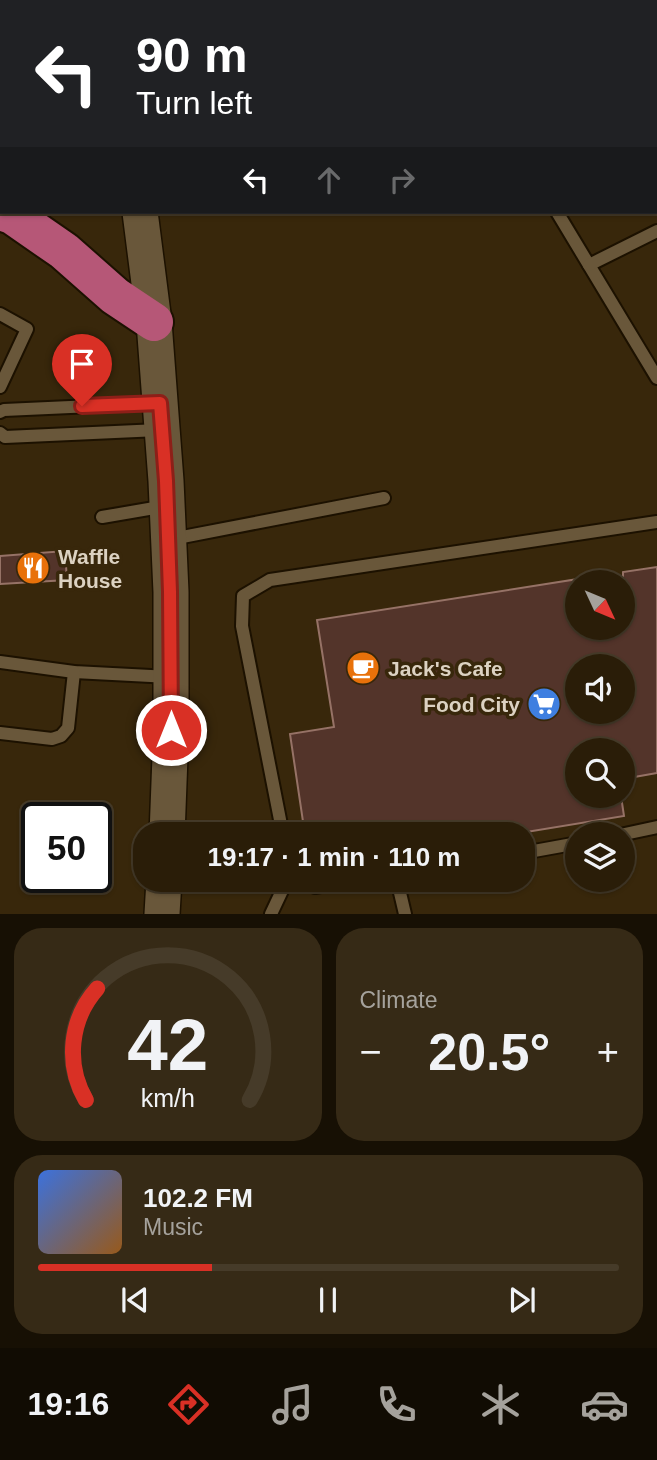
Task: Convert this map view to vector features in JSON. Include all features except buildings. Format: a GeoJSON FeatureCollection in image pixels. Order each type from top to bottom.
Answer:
{"type":"FeatureCollection","features":[{"type":"Feature","properties":{"kind":"highway"},"geometry":{"type":"LineString","coordinates":[[10,214],[64,251],[115,296],[154,322]]}},
{"type":"Feature","properties":{"kind":"main road"},"geometry":{"type":"LineString","coordinates":[[140,214],[154,322],[167,523],[171,677],[167,822]]}},
{"type":"Feature","properties":{"kind":"main road"},"geometry":{"type":"LineString","coordinates":[[162,914],[163,892]]}},
{"type":"Feature","properties":{"kind":"lane"},"geometry":{"type":"LineString","coordinates":[[557,214],[657,377]]}},
{"type":"Feature","properties":{"kind":"lane"},"geometry":{"type":"LineString","coordinates":[[589,265],[657,231]]}},
{"type":"Feature","properties":{"kind":"lane"},"geometry":{"type":"LineString","coordinates":[[0,314],[27,328],[0,387]]}},
{"type":"Feature","properties":{"kind":"lane"},"geometry":{"type":"LineString","coordinates":[[0,412],[161,416]]}},
{"type":"Feature","properties":{"kind":"lane"},"geometry":{"type":"LineString","coordinates":[[0,433],[5,437],[161,416]]}},
{"type":"Feature","properties":{"kind":"lane"},"geometry":{"type":"LineString","coordinates":[[102,517],[167,523],[384,498]]}},
{"type":"Feature","properties":{"kind":"lane"},"geometry":{"type":"LineString","coordinates":[[280,822],[242,626],[243,596],[270,580],[657,522]]}},
{"type":"Feature","properties":{"kind":"lane"},"geometry":{"type":"LineString","coordinates":[[0,662],[74,672],[171,677]]}},
{"type":"Feature","properties":{"kind":"lane"},"geometry":{"type":"LineString","coordinates":[[0,733],[52,739],[61,736],[68,728],[74,672]]}},
{"type":"Feature","properties":{"kind":"lane"},"geometry":{"type":"LineString","coordinates":[[635,832],[657,827]]}},
{"type":"Feature","properties":{"kind":"lane"},"geometry":{"type":"LineString","coordinates":[[535,851],[565,846]]}},
{"type":"Feature","properties":{"kind":"lane"},"geometry":{"type":"LineString","coordinates":[[271,914],[281,892]]}},
{"type":"Feature","properties":{"kind":"lane"},"geometry":{"type":"LineString","coordinates":[[400,892],[405,914]]}},
{"type":"Feature","properties":{"kind":"place","name":"Waffle House"},"geometry":{"type":"Point","coordinates":[33,568]}},
{"type":"Feature","properties":{"kind":"place","name":"Jack's Cafe"},"geometry":{"type":"Point","coordinates":[363,668]}},
{"type":"Feature","properties":{"kind":"place","name":"Food City"},"geometry":{"type":"Point","coordinates":[544,704]}},
{"type":"Feature","properties":{"kind":"route"},"geometry":{"type":"LineString","coordinates":[[82,406],[160,403],[170,592],[171,730]]}}]}
